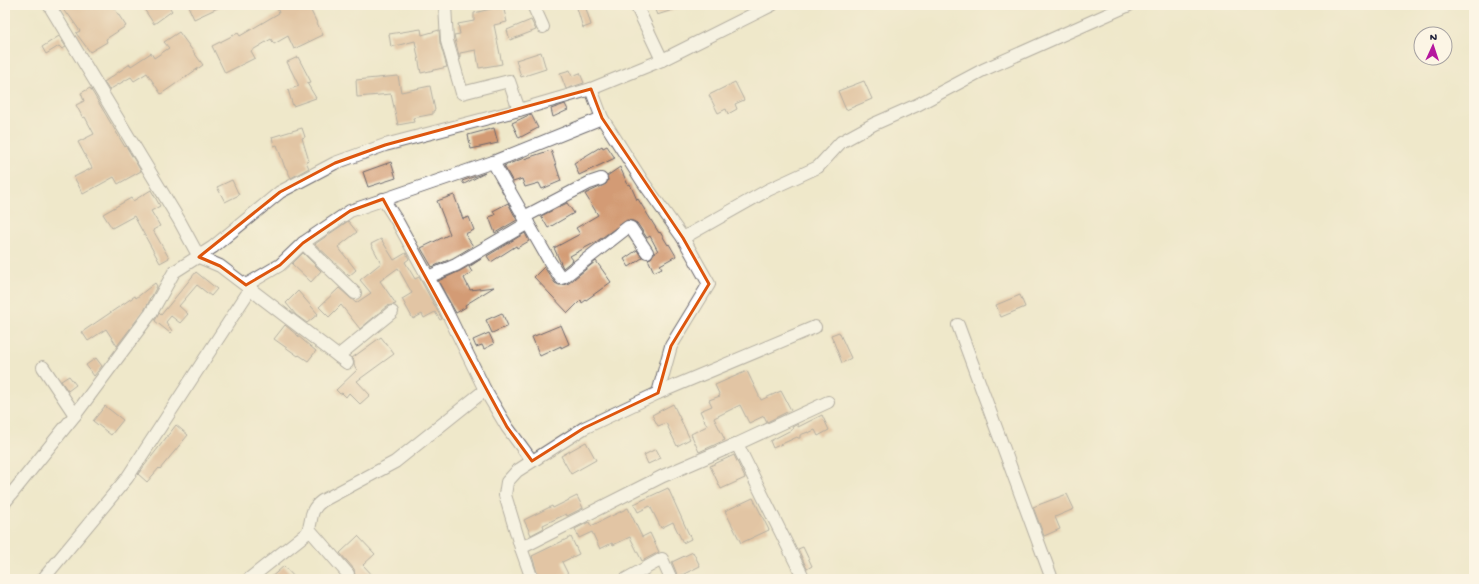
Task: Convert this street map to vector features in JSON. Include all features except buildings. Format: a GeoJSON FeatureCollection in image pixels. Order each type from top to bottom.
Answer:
{"type":"FeatureCollection","features":[{"type":"Feature","properties":{"kind":"street"},"geometry":{"type":"LineString","coordinates":[[49,5],[175,213],[199,257],[220,266],[343,359],[392,312]]}},
{"type":"Feature","properties":{"kind":"street"},"geometry":{"type":"LineString","coordinates":[[445,5],[447,41],[462,93],[509,81],[519,110]]}},
{"type":"Feature","properties":{"kind":"street"},"geometry":{"type":"LineString","coordinates":[[534,5],[543,27]]}},
{"type":"Feature","properties":{"kind":"street"},"geometry":{"type":"LineString","coordinates":[[636,5],[662,60]]}},
{"type":"Feature","properties":{"kind":"street"},"geometry":{"type":"LineString","coordinates":[[5,502],[76,415],[151,314],[174,272],[199,257],[280,192],[335,163],[385,145],[519,110],[591,89],[662,60],[772,5]]}},
{"type":"Feature","properties":{"kind":"street"},"geometry":{"type":"LineString","coordinates":[[683,238],[768,190],[818,167],[841,142],[874,124],[917,106],[983,70],[1129,5]]}},
{"type":"Feature","properties":{"kind":"street"},"geometry":{"type":"LineString","coordinates":[[591,89],[602,118],[643,182],[683,238],[710,284],[671,346],[658,393]]}},
{"type":"Feature","properties":{"kind":"street"},"geometry":{"type":"LineString","coordinates":[[47,577],[127,478],[248,286],[280,265],[303,243],[350,211],[493,162],[602,118]]}},
{"type":"Feature","properties":{"kind":"street"},"geometry":{"type":"LineString","coordinates":[[493,162],[550,262],[561,278],[564,278],[628,228],[630,228],[647,252]]}},
{"type":"Feature","properties":{"kind":"street"},"geometry":{"type":"LineString","coordinates":[[428,277],[456,265],[526,220],[589,183],[602,178]]}},
{"type":"Feature","properties":{"kind":"street"},"geometry":{"type":"LineString","coordinates":[[383,199],[428,277],[468,353],[485,390],[506,427],[532,461]]}},
{"type":"Feature","properties":{"kind":"street"},"geometry":{"type":"LineString","coordinates":[[303,243],[355,293]]}},
{"type":"Feature","properties":{"kind":"street"},"geometry":{"type":"LineString","coordinates":[[958,325],[1052,579]]}},
{"type":"Feature","properties":{"kind":"street"},"geometry":{"type":"LineString","coordinates":[[532,579],[505,495],[507,482],[517,472],[584,428],[658,393],[815,326]]}},
{"type":"Feature","properties":{"kind":"street"},"geometry":{"type":"LineString","coordinates":[[43,367],[76,415]]}},
{"type":"Feature","properties":{"kind":"street"},"geometry":{"type":"LineString","coordinates":[[249,579],[307,533],[311,514],[318,503],[394,462],[485,390]]}},
{"type":"Feature","properties":{"kind":"street"},"geometry":{"type":"LineString","coordinates":[[521,548],[663,476],[828,402]]}},
{"type":"Feature","properties":{"kind":"street"},"geometry":{"type":"LineString","coordinates":[[737,444],[804,579]]}},
{"type":"Feature","properties":{"kind":"street"},"geometry":{"type":"LineString","coordinates":[[309,529],[348,574]]}},
{"type":"Feature","properties":{"kind":"street"},"geometry":{"type":"LineString","coordinates":[[626,579],[662,559],[671,579]]}},
{"type":"Feature","properties":{"kind":"highlighted area"},"geometry":{"type":"Polygon","coordinates":[[[591,89],[602,118],[683,238],[709,284],[671,346],[658,393],[584,428],[532,461],[507,427],[383,199],[350,211],[303,243],[280,265],[246,285],[220,266],[199,257],[280,192],[335,163],[385,145],[591,89]]]}}]}
